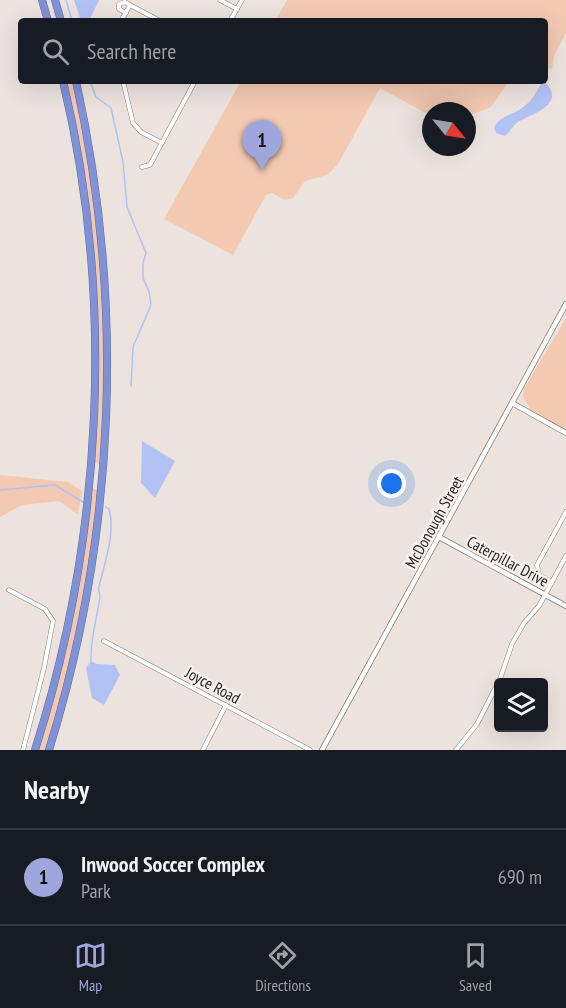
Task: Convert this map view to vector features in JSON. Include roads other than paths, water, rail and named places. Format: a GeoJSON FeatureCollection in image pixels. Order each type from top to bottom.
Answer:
{"type":"FeatureCollection","features":[{"type":"Feature","properties":{"kind":"highway"},"geometry":{"type":"LineString","coordinates":[[42,0],[47,18]]}},
{"type":"Feature","properties":{"kind":"highway"},"geometry":{"type":"LineString","coordinates":[[55,0],[60,18]]}},
{"type":"Feature","properties":{"kind":"highway"},"geometry":{"type":"LineString","coordinates":[[35,750],[70,615],[82,543],[91,461],[94,381],[92,281],[82,184],[64,84]]}},
{"type":"Feature","properties":{"kind":"highway"},"geometry":{"type":"LineString","coordinates":[[49,750],[69,679],[84,609],[104,467],[108,361],[105,276],[95,181],[77,84]]}},
{"type":"Feature","properties":{"kind":"street"},"geometry":{"type":"LineString","coordinates":[[220,0],[237,9]]}},
{"type":"Feature","properties":{"kind":"street"},"geometry":{"type":"LineString","coordinates":[[232,18],[242,0]]}},
{"type":"Feature","properties":{"kind":"street"},"geometry":{"type":"LineString","coordinates":[[126,13],[120,9],[120,4],[125,2],[154,18]]}},
{"type":"Feature","properties":{"kind":"street"},"geometry":{"type":"LineString","coordinates":[[123,18],[130,5]]}},
{"type":"Feature","properties":{"kind":"street"},"geometry":{"type":"LineString","coordinates":[[124,84],[133,123],[141,132],[162,143]]}},
{"type":"Feature","properties":{"kind":"street"},"geometry":{"type":"LineString","coordinates":[[142,167],[150,165],[193,84]]}},
{"type":"Feature","properties":{"kind":"street","name":"McDonough Street"},"geometry":{"type":"LineString","coordinates":[[321,750],[566,304]]}},
{"type":"Feature","properties":{"kind":"street"},"geometry":{"type":"LineString","coordinates":[[512,404],[566,433]]}},
{"type":"Feature","properties":{"kind":"street"},"geometry":{"type":"LineString","coordinates":[[552,582],[539,575],[537,565],[566,512]]}},
{"type":"Feature","properties":{"kind":"street","name":"Caterpillar Drive"},"geometry":{"type":"LineString","coordinates":[[439,537],[566,606]]}},
{"type":"Feature","properties":{"kind":"street"},"geometry":{"type":"LineString","coordinates":[[501,678],[512,644],[524,623],[539,606],[566,556]]}},
{"type":"Feature","properties":{"kind":"street"},"geometry":{"type":"LineString","coordinates":[[9,590],[45,609],[53,621],[44,668],[23,750]]}},
{"type":"Feature","properties":{"kind":"street","name":"Joyce Road"},"geometry":{"type":"LineString","coordinates":[[104,641],[310,750]]}},
{"type":"Feature","properties":{"kind":"street"},"geometry":{"type":"LineString","coordinates":[[456,750],[477,724],[494,692]]}},
{"type":"Feature","properties":{"kind":"street"},"geometry":{"type":"LineString","coordinates":[[486,696],[491,698]]}},
{"type":"Feature","properties":{"kind":"street"},"geometry":{"type":"LineString","coordinates":[[202,750],[226,705]]}},
{"type":"Feature","properties":{"kind":"water"},"geometry":{"type":"Polygon","coordinates":[[[74,0],[99,0],[90,18],[80,18],[74,0]]]}},
{"type":"Feature","properties":{"kind":"water"},"geometry":{"type":"Polygon","coordinates":[[[541,84],[547,84],[552,97],[544,108],[516,123],[505,136],[496,133],[494,128],[499,121],[518,111],[533,97],[541,84]]]}},
{"type":"Feature","properties":{"kind":"water"},"geometry":{"type":"Polygon","coordinates":[[[142,441],[175,461],[155,498],[141,483],[142,441]]]}},
{"type":"Feature","properties":{"kind":"water"},"geometry":{"type":"Polygon","coordinates":[[[91,661],[97,664],[115,665],[120,675],[104,705],[92,698],[86,668],[91,661]]]}},
{"type":"Feature","properties":{"kind":"waterway"},"geometry":{"type":"LineString","coordinates":[[66,0],[71,18]]}},
{"type":"Feature","properties":{"kind":"waterway"},"geometry":{"type":"LineString","coordinates":[[91,84],[96,97],[111,108],[123,162],[127,207],[146,253],[143,278],[149,291],[151,305],[133,347],[131,386]]}},
{"type":"Feature","properties":{"kind":"waterway"},"geometry":{"type":"LineString","coordinates":[[0,490],[55,485],[83,502]]}},
{"type":"Feature","properties":{"kind":"waterway"},"geometry":{"type":"LineString","coordinates":[[91,661],[100,597],[99,587],[111,528],[109,509],[106,507]]}},
{"type":"Feature","properties":{"kind":"place","name":"Inwood Soccer Complex"},"geometry":{"type":"Point","coordinates":[262,170]}}]}
